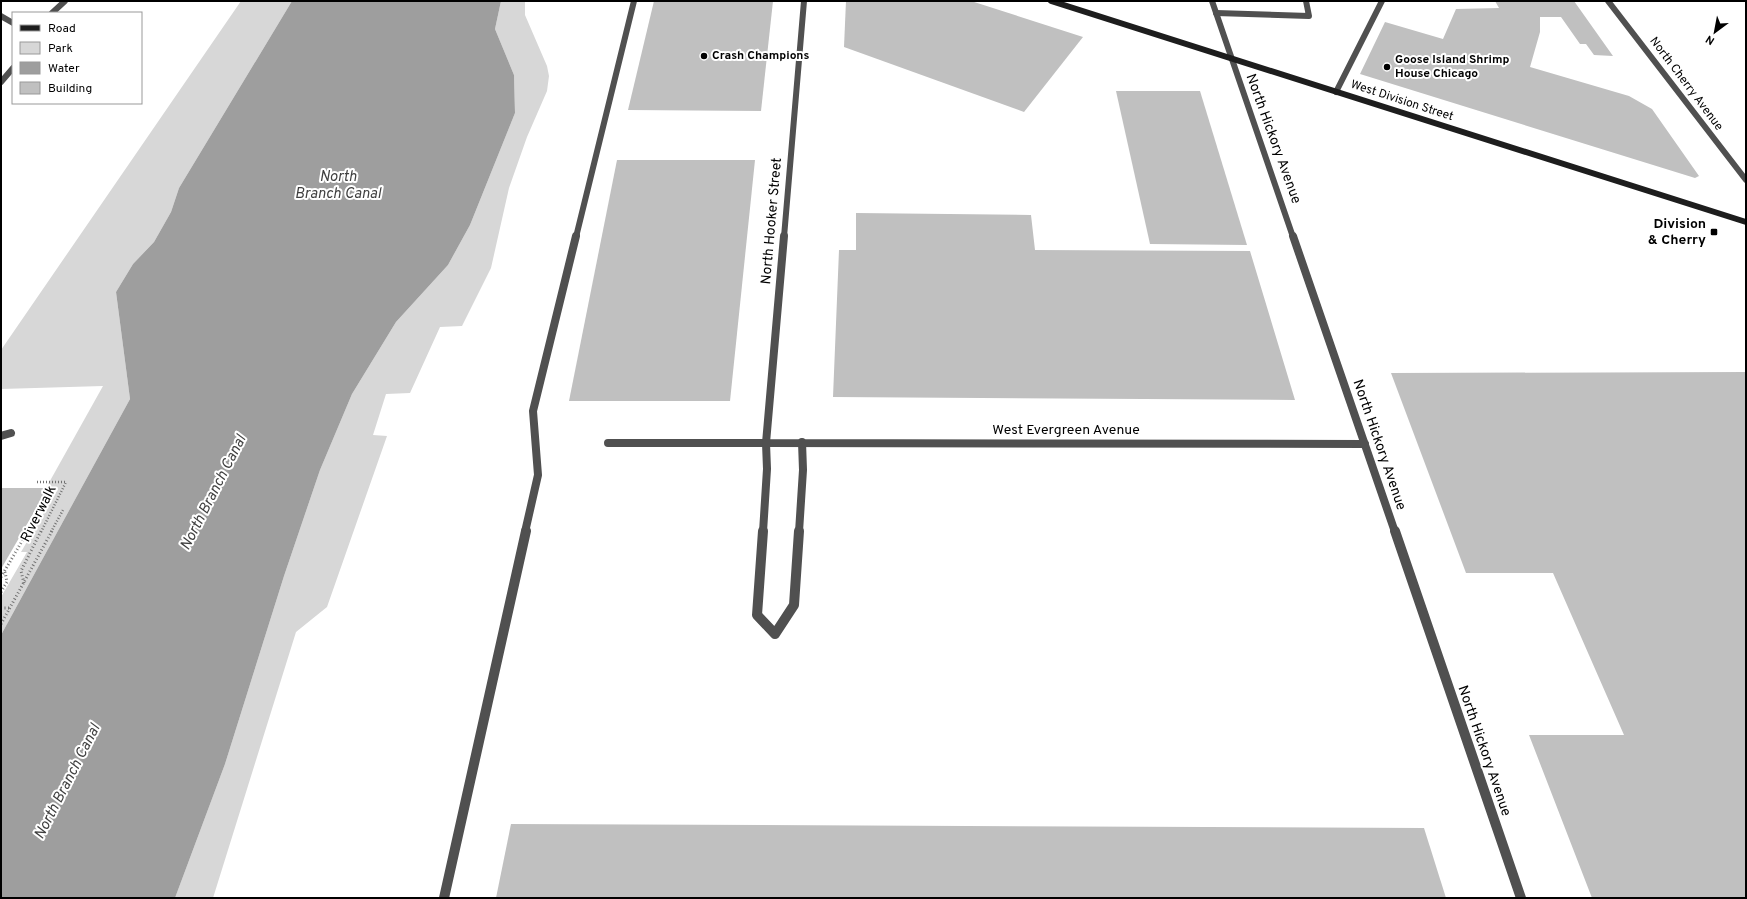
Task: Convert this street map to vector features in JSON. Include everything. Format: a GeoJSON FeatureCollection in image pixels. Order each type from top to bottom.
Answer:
{"type":"FeatureCollection","features":[{"type":"Feature","properties":{"kind":"main road","name":"West Division Street"},"geometry":{"type":"LineString","coordinates":[[1051,1],[1746,222]]}},
{"type":"Feature","properties":{"kind":"street"},"geometry":{"type":"LineString","coordinates":[[53,12],[65,1]]}},
{"type":"Feature","properties":{"kind":"street"},"geometry":{"type":"LineString","coordinates":[[444,898],[538,475],[533,411],[634,1]]}},
{"type":"Feature","properties":{"kind":"street","name":"North Hooker Street"},"geometry":{"type":"LineString","coordinates":[[802,442],[803,470],[794,605],[775,634],[757,615],[767,469],[766,444],[804,1]]}},
{"type":"Feature","properties":{"kind":"street","name":"North Hickory Avenue"},"geometry":{"type":"LineString","coordinates":[[1212,1],[1230,58],[1365,444],[1521,898]]}},
{"type":"Feature","properties":{"kind":"street"},"geometry":{"type":"LineString","coordinates":[[1216,13],[1309,16],[1306,1]]}},
{"type":"Feature","properties":{"kind":"street"},"geometry":{"type":"LineString","coordinates":[[1336,92],[1382,1]]}},
{"type":"Feature","properties":{"kind":"street","name":"North Cherry Avenue"},"geometry":{"type":"LineString","coordinates":[[1608,1],[1746,180]]}},
{"type":"Feature","properties":{"kind":"street"},"geometry":{"type":"LineString","coordinates":[[1,16],[12,22]]}},
{"type":"Feature","properties":{"kind":"street"},"geometry":{"type":"LineString","coordinates":[[1,82],[12,69]]}},
{"type":"Feature","properties":{"kind":"street"},"geometry":{"type":"LineString","coordinates":[[1,436],[11,433]]}},
{"type":"Feature","properties":{"kind":"street","name":"West Evergreen Avenue"},"geometry":{"type":"LineString","coordinates":[[608,443],[766,444],[802,442],[1365,444]]}},
{"type":"Feature","properties":{"kind":"path","name":"Riverwalk"},"geometry":{"type":"LineString","coordinates":[[24,582],[21,571],[66,482],[37,482]]}},
{"type":"Feature","properties":{"kind":"path"},"geometry":{"type":"LineString","coordinates":[[1,577],[51,491]]}},
{"type":"Feature","properties":{"kind":"path","name":"Riverwalk"},"geometry":{"type":"LineString","coordinates":[[1,624],[63,510]]}},
{"type":"Feature","properties":{"kind":"path"},"geometry":{"type":"LineString","coordinates":[[1,592],[7,582],[5,572]]}},
{"type":"Feature","properties":{"kind":"path"},"geometry":{"type":"LineString","coordinates":[[1,608],[10,608]]}},
{"type":"Feature","properties":{"kind":"green space"},"geometry":{"type":"Polygon","coordinates":[[[241,1],[292,1],[179,188],[171,212],[154,242],[133,264],[116,292],[130,399],[1,635],[1,597],[27,552],[21,552],[58,489],[46,488],[103,386],[1,389],[1,350],[241,1]]]}},
{"type":"Feature","properties":{"kind":"green space"},"geometry":{"type":"Polygon","coordinates":[[[501,1],[525,1],[525,15],[547,66],[549,76],[547,91],[527,137],[509,188],[491,268],[462,326],[440,327],[410,393],[386,394],[373,435],[387,436],[327,607],[296,632],[213,898],[175,898],[225,764],[284,576],[320,470],[352,394],[396,322],[448,265],[470,225],[515,113],[514,75],[495,29],[501,1]]]}},
{"type":"Feature","properties":{"kind":"water","name":"North Branch Canal"},"geometry":{"type":"Polygon","coordinates":[[[292,1],[501,1],[495,29],[514,75],[515,113],[470,225],[448,265],[396,322],[352,394],[320,470],[284,576],[225,764],[175,898],[1,898],[1,635],[130,399],[116,292],[133,264],[154,242],[171,212],[179,188],[292,1]]]}},
{"type":"Feature","properties":{"kind":"building","name":"Crash Champions"},"geometry":{"type":"Polygon","coordinates":[[[654,1],[773,1],[761,111],[628,110],[654,1]]]}},
{"type":"Feature","properties":{"kind":"building"},"geometry":{"type":"Polygon","coordinates":[[[846,1],[971,1],[1083,37],[1024,112],[844,47],[846,1]]]}},
{"type":"Feature","properties":{"kind":"building"},"geometry":{"type":"Polygon","coordinates":[[[1495,1],[1574,1],[1613,56],[1594,55],[1586,44],[1580,44],[1561,17],[1540,17],[1540,32],[1530,67],[1629,96],[1652,109],[1699,176],[1695,178],[1360,74],[1385,22],[1443,39],[1456,9],[1499,8],[1495,1]]]}},
{"type":"Feature","properties":{"kind":"building"},"geometry":{"type":"Polygon","coordinates":[[[1116,91],[1200,91],[1247,245],[1150,244],[1116,91]]]}},
{"type":"Feature","properties":{"kind":"building"},"geometry":{"type":"Polygon","coordinates":[[[617,160],[755,160],[730,401],[569,401],[617,160]]]}},
{"type":"Feature","properties":{"kind":"building"},"geometry":{"type":"Polygon","coordinates":[[[856,213],[1031,215],[1035,250],[1250,251],[1295,400],[833,397],[839,250],[856,250],[856,213]]]}},
{"type":"Feature","properties":{"kind":"building"},"geometry":{"type":"Polygon","coordinates":[[[1746,372],[1746,898],[1592,898],[1529,735],[1624,735],[1553,573],[1466,573],[1391,373],[1746,372]]]}},
{"type":"Feature","properties":{"kind":"building"},"geometry":{"type":"Polygon","coordinates":[[[1,488],[48,488],[1,569],[1,488]]]}},
{"type":"Feature","properties":{"kind":"building"},"geometry":{"type":"Polygon","coordinates":[[[511,824],[1424,828],[1446,898],[496,898],[511,824]]]}},
{"type":"Feature","properties":{"kind":"place","name":"Crash Champions"},"geometry":{"type":"Point","coordinates":[704,56]}},
{"type":"Feature","properties":{"kind":"place","name":"Goose Island Shrimp House Chicago"},"geometry":{"type":"Point","coordinates":[1387,67]}},
{"type":"Feature","properties":{"kind":"place","name":"Division & Cherry"},"geometry":{"type":"Point","coordinates":[1714,232]}}]}
